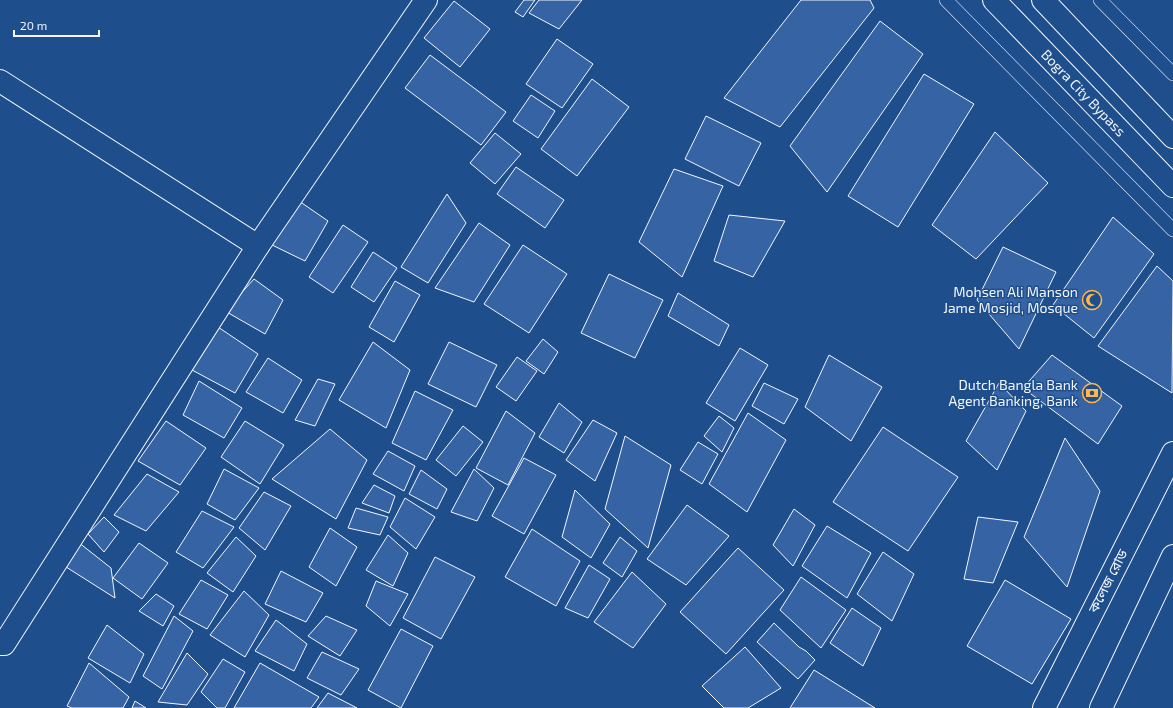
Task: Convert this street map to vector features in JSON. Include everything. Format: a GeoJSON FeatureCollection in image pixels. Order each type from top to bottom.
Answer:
{"type":"FeatureCollection","features":[{"type":"Feature","properties":{"kind":"main road"},"geometry":{"type":"LineString","coordinates":[[0,644],[4,644],[258,246],[426,0]]}},
{"type":"Feature","properties":{"kind":"main road","name":"Bogra City Bypass"},"geometry":{"type":"LineString","coordinates":[[994,0],[1173,186]]}},
{"type":"Feature","properties":{"kind":"main road"},"geometry":{"type":"LineString","coordinates":[[1043,0],[1173,137]]}},
{"type":"Feature","properties":{"kind":"main road"},"geometry":{"type":"LineString","coordinates":[[0,81],[258,246]]}},
{"type":"Feature","properties":{"kind":"main road","name":"কলেজ রোড"},"geometry":{"type":"LineString","coordinates":[[1044,708],[1173,453]]}},
{"type":"Feature","properties":{"kind":"main road"},"geometry":{"type":"LineString","coordinates":[[1101,708],[1173,556]]}},
{"type":"Feature","properties":{"kind":"lane"},"geometry":{"type":"LineString","coordinates":[[946,0],[1173,230]]}},
{"type":"Feature","properties":{"kind":"lane"},"geometry":{"type":"LineString","coordinates":[[1100,0],[1173,74]]}},
{"type":"Feature","properties":{"kind":"building"},"geometry":{"type":"Polygon","coordinates":[[[524,0],[535,0],[523,17],[515,12],[524,0]]]}},
{"type":"Feature","properties":{"kind":"building"},"geometry":{"type":"Polygon","coordinates":[[[539,0],[582,0],[559,29],[529,13],[539,0]]]}},
{"type":"Feature","properties":{"kind":"building"},"geometry":{"type":"Polygon","coordinates":[[[801,0],[870,0],[874,8],[780,127],[724,98],[801,0]]]}},
{"type":"Feature","properties":{"kind":"building"},"geometry":{"type":"Polygon","coordinates":[[[454,1],[490,29],[460,67],[424,38],[454,1]]]}},
{"type":"Feature","properties":{"kind":"building"},"geometry":{"type":"Polygon","coordinates":[[[880,21],[923,54],[827,192],[790,146],[880,21]]]}},
{"type":"Feature","properties":{"kind":"building"},"geometry":{"type":"Polygon","coordinates":[[[557,39],[593,64],[562,108],[526,84],[557,39]]]}},
{"type":"Feature","properties":{"kind":"building"},"geometry":{"type":"Polygon","coordinates":[[[430,55],[506,112],[481,145],[405,88],[430,55]]]}},
{"type":"Feature","properties":{"kind":"building"},"geometry":{"type":"Polygon","coordinates":[[[924,74],[974,104],[898,227],[848,196],[924,74]]]}},
{"type":"Feature","properties":{"kind":"building"},"geometry":{"type":"Polygon","coordinates":[[[592,79],[629,107],[577,176],[541,149],[592,79]]]}},
{"type":"Feature","properties":{"kind":"building"},"geometry":{"type":"Polygon","coordinates":[[[531,95],[555,111],[538,138],[513,121],[531,95]]]}},
{"type":"Feature","properties":{"kind":"building"},"geometry":{"type":"Polygon","coordinates":[[[706,116],[761,143],[739,186],[685,159],[706,116]]]}},
{"type":"Feature","properties":{"kind":"building"},"geometry":{"type":"Polygon","coordinates":[[[995,132],[1048,183],[976,259],[932,225],[995,132]]]}},
{"type":"Feature","properties":{"kind":"building"},"geometry":{"type":"Polygon","coordinates":[[[495,133],[521,154],[495,184],[470,163],[495,133]]]}},
{"type":"Feature","properties":{"kind":"building"},"geometry":{"type":"Polygon","coordinates":[[[516,167],[564,200],[545,228],[497,194],[516,167]]]}},
{"type":"Feature","properties":{"kind":"building"},"geometry":{"type":"Polygon","coordinates":[[[674,169],[723,186],[682,277],[639,242],[674,169]]]}},
{"type":"Feature","properties":{"kind":"building"},"geometry":{"type":"Polygon","coordinates":[[[447,194],[466,223],[428,283],[401,267],[447,194]]]}},
{"type":"Feature","properties":{"kind":"building"},"geometry":{"type":"Polygon","coordinates":[[[299,201],[328,221],[305,261],[270,244],[299,201]]]}},
{"type":"Feature","properties":{"kind":"building"},"geometry":{"type":"Polygon","coordinates":[[[729,215],[785,221],[753,277],[714,261],[729,215]]]}},
{"type":"Feature","properties":{"kind":"building"},"geometry":{"type":"Polygon","coordinates":[[[1113,217],[1154,254],[1094,338],[1053,305],[1113,217]]]}},
{"type":"Feature","properties":{"kind":"building"},"geometry":{"type":"Polygon","coordinates":[[[479,223],[510,245],[474,302],[435,288],[479,223]]]}},
{"type":"Feature","properties":{"kind":"building"},"geometry":{"type":"Polygon","coordinates":[[[343,225],[368,242],[333,293],[309,277],[343,225]]]}},
{"type":"Feature","properties":{"kind":"building"},"geometry":{"type":"Polygon","coordinates":[[[523,245],[567,274],[529,333],[484,304],[523,245]]]}},
{"type":"Feature","properties":{"kind":"building"},"geometry":{"type":"Polygon","coordinates":[[[1003,247],[1056,272],[1019,349],[977,300],[1003,247]]]}},
{"type":"Feature","properties":{"kind":"building"},"geometry":{"type":"Polygon","coordinates":[[[373,252],[397,268],[374,302],[351,287],[373,252]]]}},
{"type":"Feature","properties":{"kind":"building"},"geometry":{"type":"Polygon","coordinates":[[[1157,266],[1173,281],[1172,393],[1098,346],[1157,266]]]}},
{"type":"Feature","properties":{"kind":"building"},"geometry":{"type":"Polygon","coordinates":[[[609,274],[663,300],[635,358],[581,333],[609,274]]]}},
{"type":"Feature","properties":{"kind":"building"},"geometry":{"type":"Polygon","coordinates":[[[254,279],[283,300],[265,334],[225,311],[254,279]]]}},
{"type":"Feature","properties":{"kind":"building"},"geometry":{"type":"Polygon","coordinates":[[[395,281],[420,295],[394,342],[369,327],[395,281]]]}},
{"type":"Feature","properties":{"kind":"building"},"geometry":{"type":"Polygon","coordinates":[[[678,293],[729,325],[719,346],[668,316],[678,293]]]}},
{"type":"Feature","properties":{"kind":"building"},"geometry":{"type":"Polygon","coordinates":[[[215,325],[258,354],[235,393],[192,370],[215,325]]]}},
{"type":"Feature","properties":{"kind":"building"},"geometry":{"type":"Polygon","coordinates":[[[543,339],[558,352],[544,374],[526,361],[543,339]]]}},
{"type":"Feature","properties":{"kind":"building"},"geometry":{"type":"Polygon","coordinates":[[[373,342],[410,370],[386,428],[339,400],[373,342]]]}},
{"type":"Feature","properties":{"kind":"building"},"geometry":{"type":"Polygon","coordinates":[[[449,342],[497,365],[476,407],[428,384],[449,342]]]}},
{"type":"Feature","properties":{"kind":"building"},"geometry":{"type":"Polygon","coordinates":[[[740,348],[768,365],[735,421],[706,403],[740,348]]]}},
{"type":"Feature","properties":{"kind":"building"},"geometry":{"type":"Polygon","coordinates":[[[829,355],[882,387],[851,441],[805,407],[829,355]]]}},
{"type":"Feature","properties":{"kind":"building"},"geometry":{"type":"Polygon","coordinates":[[[1052,355],[1122,406],[1098,444],[1023,388],[1052,355]]]}},
{"type":"Feature","properties":{"kind":"building"},"geometry":{"type":"Polygon","coordinates":[[[517,357],[537,371],[516,401],[496,387],[517,357]]]}},
{"type":"Feature","properties":{"kind":"building"},"geometry":{"type":"Polygon","coordinates":[[[268,358],[302,380],[283,413],[246,392],[268,358]]]}},
{"type":"Feature","properties":{"kind":"building"},"geometry":{"type":"Polygon","coordinates":[[[318,379],[335,384],[315,426],[295,420],[318,379]]]}},
{"type":"Feature","properties":{"kind":"building"},"geometry":{"type":"Polygon","coordinates":[[[199,381],[242,408],[224,438],[183,415],[199,381]]]}},
{"type":"Feature","properties":{"kind":"building"},"geometry":{"type":"Polygon","coordinates":[[[764,383],[798,399],[784,424],[752,406],[764,383]]]}},
{"type":"Feature","properties":{"kind":"building"},"geometry":{"type":"Polygon","coordinates":[[[999,383],[1026,411],[997,470],[966,441],[999,383]]]}},
{"type":"Feature","properties":{"kind":"building"},"geometry":{"type":"Polygon","coordinates":[[[415,391],[453,410],[426,460],[392,443],[415,391]]]}},
{"type":"Feature","properties":{"kind":"building"},"geometry":{"type":"Polygon","coordinates":[[[559,403],[582,422],[564,453],[539,437],[559,403]]]}},
{"type":"Feature","properties":{"kind":"building"},"geometry":{"type":"Polygon","coordinates":[[[506,411],[535,433],[508,485],[476,468],[506,411]]]}},
{"type":"Feature","properties":{"kind":"building"},"geometry":{"type":"Polygon","coordinates":[[[748,413],[786,440],[747,512],[709,484],[748,413]]]}},
{"type":"Feature","properties":{"kind":"building"},"geometry":{"type":"Polygon","coordinates":[[[719,416],[734,428],[722,452],[704,436],[719,416]]]}},
{"type":"Feature","properties":{"kind":"building"},"geometry":{"type":"Polygon","coordinates":[[[593,420],[617,433],[595,481],[566,460],[593,420]]]}},
{"type":"Feature","properties":{"kind":"building"},"geometry":{"type":"Polygon","coordinates":[[[166,421],[206,448],[180,485],[138,461],[166,421]]]}},
{"type":"Feature","properties":{"kind":"building"},"geometry":{"type":"Polygon","coordinates":[[[245,421],[284,445],[260,484],[221,457],[245,421]]]}},
{"type":"Feature","properties":{"kind":"building"},"geometry":{"type":"Polygon","coordinates":[[[463,426],[483,442],[456,476],[436,460],[463,426]]]}},
{"type":"Feature","properties":{"kind":"building"},"geometry":{"type":"Polygon","coordinates":[[[883,427],[958,477],[908,551],[833,502],[883,427]]]}},
{"type":"Feature","properties":{"kind":"building"},"geometry":{"type":"Polygon","coordinates":[[[330,429],[367,460],[336,519],[272,479],[330,429]]]}},
{"type":"Feature","properties":{"kind":"building"},"geometry":{"type":"Polygon","coordinates":[[[625,436],[671,465],[648,548],[605,509],[625,436]]]}},
{"type":"Feature","properties":{"kind":"building"},"geometry":{"type":"Polygon","coordinates":[[[1065,438],[1100,491],[1067,587],[1024,537],[1065,438]]]}},
{"type":"Feature","properties":{"kind":"building"},"geometry":{"type":"Polygon","coordinates":[[[698,442],[718,454],[702,484],[680,470],[698,442]]]}},
{"type":"Feature","properties":{"kind":"building"},"geometry":{"type":"Polygon","coordinates":[[[388,451],[415,466],[404,491],[373,474],[388,451]]]}},
{"type":"Feature","properties":{"kind":"building"},"geometry":{"type":"Polygon","coordinates":[[[524,458],[556,475],[524,534],[492,516],[524,458]]]}},
{"type":"Feature","properties":{"kind":"building"},"geometry":{"type":"Polygon","coordinates":[[[224,469],[259,488],[235,520],[207,504],[224,469]]]}},
{"type":"Feature","properties":{"kind":"building"},"geometry":{"type":"Polygon","coordinates":[[[474,469],[494,488],[477,521],[451,512],[474,469]]]}},
{"type":"Feature","properties":{"kind":"building"},"geometry":{"type":"Polygon","coordinates":[[[421,470],[447,489],[437,509],[409,494],[421,470]]]}},
{"type":"Feature","properties":{"kind":"building"},"geometry":{"type":"Polygon","coordinates":[[[147,474],[179,492],[146,531],[114,515],[147,474]]]}},
{"type":"Feature","properties":{"kind":"building"},"geometry":{"type":"Polygon","coordinates":[[[374,485],[395,496],[389,513],[362,503],[374,485]]]}},
{"type":"Feature","properties":{"kind":"building"},"geometry":{"type":"Polygon","coordinates":[[[575,490],[610,524],[591,558],[562,537],[575,490]]]}},
{"type":"Feature","properties":{"kind":"building"},"geometry":{"type":"Polygon","coordinates":[[[264,492],[291,506],[265,550],[239,528],[264,492]]]}},
{"type":"Feature","properties":{"kind":"building"},"geometry":{"type":"Polygon","coordinates":[[[405,498],[435,517],[416,549],[390,527],[405,498]]]}},
{"type":"Feature","properties":{"kind":"building"},"geometry":{"type":"Polygon","coordinates":[[[687,505],[729,536],[686,585],[647,559],[687,505]]]}},
{"type":"Feature","properties":{"kind":"building"},"geometry":{"type":"Polygon","coordinates":[[[356,508],[388,517],[380,535],[348,528],[356,508]]]}},
{"type":"Feature","properties":{"kind":"building"},"geometry":{"type":"Polygon","coordinates":[[[794,509],[815,525],[793,566],[773,545],[794,509]]]}},
{"type":"Feature","properties":{"kind":"building"},"geometry":{"type":"Polygon","coordinates":[[[202,511],[234,527],[203,568],[176,552],[202,511]]]}},
{"type":"Feature","properties":{"kind":"building"},"geometry":{"type":"Polygon","coordinates":[[[104,517],[119,532],[104,552],[88,534],[104,517]]]}},
{"type":"Feature","properties":{"kind":"building"},"geometry":{"type":"Polygon","coordinates":[[[978,517],[1018,522],[993,583],[964,579],[978,517]]]}},
{"type":"Feature","properties":{"kind":"building"},"geometry":{"type":"Polygon","coordinates":[[[827,526],[871,553],[847,598],[802,566],[827,526]]]}},
{"type":"Feature","properties":{"kind":"building"},"geometry":{"type":"Polygon","coordinates":[[[330,528],[357,547],[336,586],[309,567],[330,528]]]}},
{"type":"Feature","properties":{"kind":"building"},"geometry":{"type":"Polygon","coordinates":[[[532,529],[580,561],[556,606],[505,577],[532,529]]]}},
{"type":"Feature","properties":{"kind":"building"},"geometry":{"type":"Polygon","coordinates":[[[388,535],[408,553],[393,586],[366,570],[388,535]]]}},
{"type":"Feature","properties":{"kind":"building"},"geometry":{"type":"Polygon","coordinates":[[[236,537],[256,556],[233,592],[207,573],[236,537]]]}},
{"type":"Feature","properties":{"kind":"building"},"geometry":{"type":"Polygon","coordinates":[[[620,537],[637,551],[622,577],[603,563],[620,537]]]}},
{"type":"Feature","properties":{"kind":"building"},"geometry":{"type":"Polygon","coordinates":[[[78,542],[111,568],[115,598],[63,565],[78,542]]]}},
{"type":"Feature","properties":{"kind":"building"},"geometry":{"type":"Polygon","coordinates":[[[139,543],[168,563],[142,599],[113,578],[139,543]]]}},
{"type":"Feature","properties":{"kind":"building"},"geometry":{"type":"Polygon","coordinates":[[[738,548],[784,590],[726,654],[680,612],[738,548]]]}},
{"type":"Feature","properties":{"kind":"building"},"geometry":{"type":"Polygon","coordinates":[[[883,552],[914,574],[892,621],[857,594],[883,552]]]}},
{"type":"Feature","properties":{"kind":"building"},"geometry":{"type":"Polygon","coordinates":[[[435,557],[475,577],[441,639],[403,618],[435,557]]]}},
{"type":"Feature","properties":{"kind":"building"},"geometry":{"type":"Polygon","coordinates":[[[589,565],[610,579],[588,618],[565,608],[589,565]]]}},
{"type":"Feature","properties":{"kind":"building"},"geometry":{"type":"Polygon","coordinates":[[[281,571],[323,593],[306,622],[265,604],[281,571]]]}},
{"type":"Feature","properties":{"kind":"building"},"geometry":{"type":"Polygon","coordinates":[[[632,572],[666,604],[633,648],[594,622],[632,572]]]}},
{"type":"Feature","properties":{"kind":"building"},"geometry":{"type":"Polygon","coordinates":[[[801,577],[846,610],[821,648],[780,610],[801,577]]]}},
{"type":"Feature","properties":{"kind":"building"},"geometry":{"type":"Polygon","coordinates":[[[201,580],[228,595],[207,629],[179,614],[201,580]]]}},
{"type":"Feature","properties":{"kind":"building"},"geometry":{"type":"Polygon","coordinates":[[[1005,580],[1071,619],[1032,684],[967,646],[1005,580]]]}},
{"type":"Feature","properties":{"kind":"building"},"geometry":{"type":"Polygon","coordinates":[[[376,581],[408,594],[390,626],[366,606],[376,581]]]}},
{"type":"Feature","properties":{"kind":"building"},"geometry":{"type":"Polygon","coordinates":[[[244,591],[269,615],[245,657],[210,635],[244,591]]]}},
{"type":"Feature","properties":{"kind":"building"},"geometry":{"type":"Polygon","coordinates":[[[156,594],[174,606],[163,626],[139,611],[156,594]]]}},
{"type":"Feature","properties":{"kind":"building"},"geometry":{"type":"Polygon","coordinates":[[[852,608],[881,628],[863,666],[830,643],[852,608]]]}},
{"type":"Feature","properties":{"kind":"building"},"geometry":{"type":"Polygon","coordinates":[[[174,616],[193,631],[162,689],[143,676],[174,616]]]}},
{"type":"Feature","properties":{"kind":"building"},"geometry":{"type":"Polygon","coordinates":[[[326,616],[357,630],[340,656],[308,636],[326,616]]]}},
{"type":"Feature","properties":{"kind":"building"},"geometry":{"type":"Polygon","coordinates":[[[276,620],[307,644],[294,671],[255,651],[276,620]]]}},
{"type":"Feature","properties":{"kind":"building"},"geometry":{"type":"Polygon","coordinates":[[[774,623],[815,660],[798,679],[757,642],[774,623]]]}},
{"type":"Feature","properties":{"kind":"building"},"geometry":{"type":"Polygon","coordinates":[[[107,625],[144,654],[130,683],[88,658],[107,625]]]}},
{"type":"Feature","properties":{"kind":"building"},"geometry":{"type":"Polygon","coordinates":[[[401,629],[433,646],[401,708],[368,690],[401,629]]]}},
{"type":"Feature","properties":{"kind":"building"},"geometry":{"type":"Polygon","coordinates":[[[745,647],[781,688],[748,708],[724,708],[702,686],[745,647]]]}},
{"type":"Feature","properties":{"kind":"building"},"geometry":{"type":"Polygon","coordinates":[[[322,652],[359,669],[341,695],[307,678],[322,652]]]}},
{"type":"Feature","properties":{"kind":"building"},"geometry":{"type":"Polygon","coordinates":[[[187,653],[208,674],[187,705],[158,702],[187,653]]]}},
{"type":"Feature","properties":{"kind":"building"},"geometry":{"type":"Polygon","coordinates":[[[223,659],[245,672],[225,708],[217,708],[201,692],[223,659]]]}},
{"type":"Feature","properties":{"kind":"building"},"geometry":{"type":"Polygon","coordinates":[[[89,663],[129,697],[123,708],[72,708],[67,706],[89,663]]]}},
{"type":"Feature","properties":{"kind":"building"},"geometry":{"type":"Polygon","coordinates":[[[260,663],[319,697],[311,708],[234,708],[260,663]]]}},
{"type":"Feature","properties":{"kind":"building"},"geometry":{"type":"Polygon","coordinates":[[[814,670],[875,708],[790,708],[814,670]]]}},
{"type":"Feature","properties":{"kind":"building"},"geometry":{"type":"Polygon","coordinates":[[[328,693],[357,708],[317,708],[328,693]]]}},
{"type":"Feature","properties":{"kind":"building"},"geometry":{"type":"Polygon","coordinates":[[[135,701],[146,708],[132,708],[135,701]]]}},
{"type":"Feature","properties":{"kind":"place","name":"Mohsen Ali Manson Jame Mosjid, Mosque"},"geometry":{"type":"Point","coordinates":[1092,300]}},
{"type":"Feature","properties":{"kind":"place","name":"Dutch Bangla Bank Agent Banking, Bank"},"geometry":{"type":"Point","coordinates":[1092,393]}}]}
